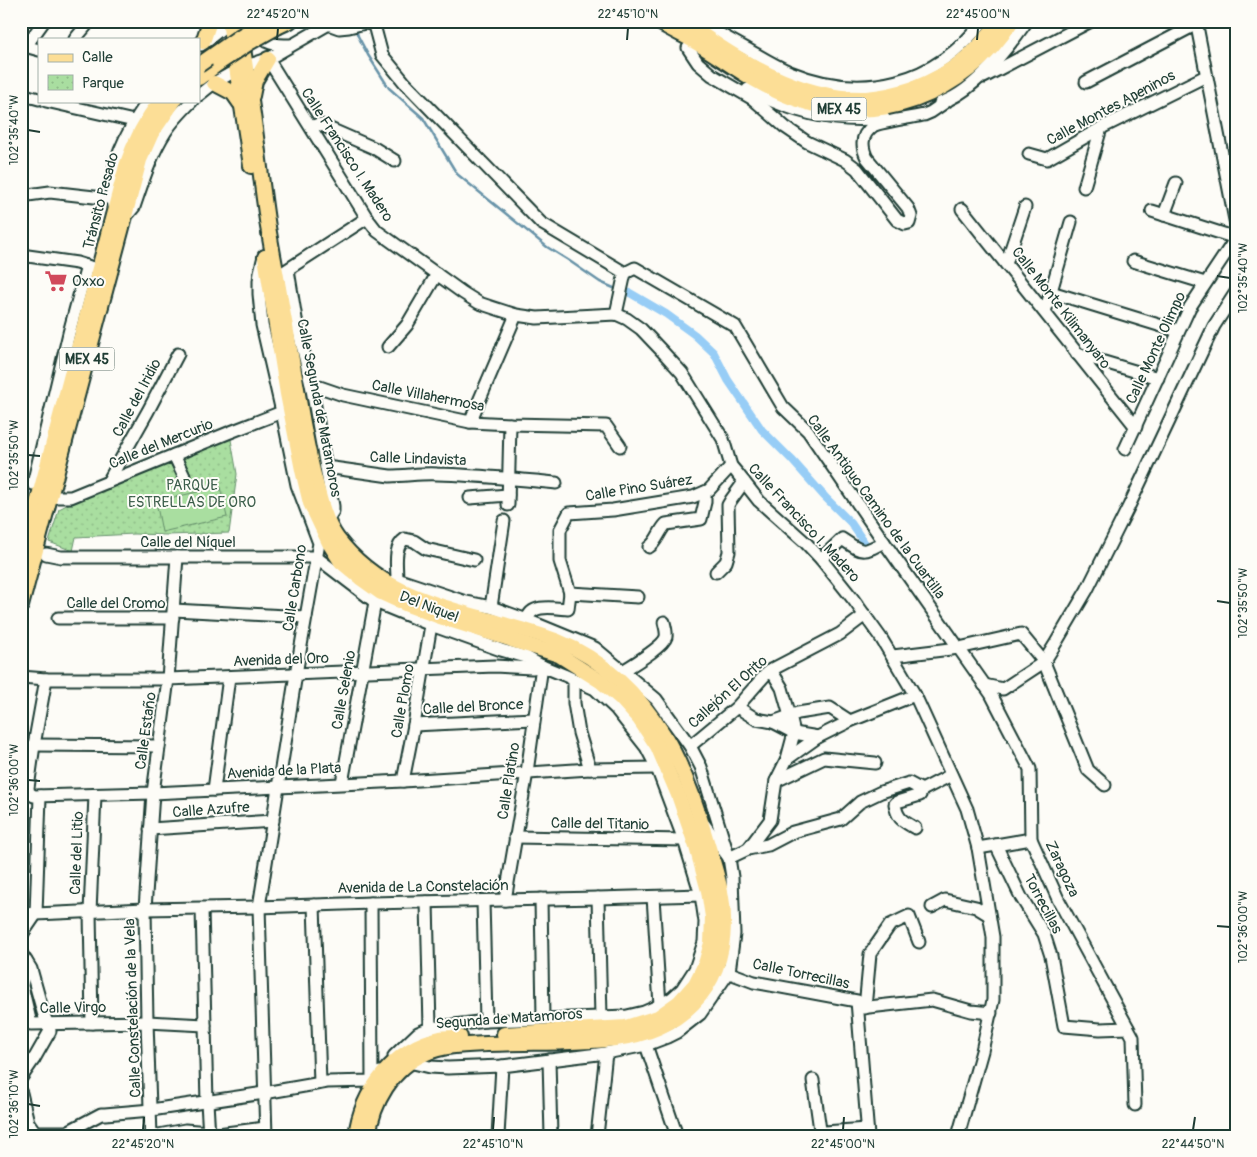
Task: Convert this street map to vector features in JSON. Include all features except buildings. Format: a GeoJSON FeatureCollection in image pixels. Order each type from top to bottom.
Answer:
{"type":"FeatureCollection","features":[{"type":"Feature","properties":{"kind":"main road"},"geometry":{"type":"LineString","coordinates":[[200,45],[210,21]]}},
{"type":"Feature","properties":{"kind":"main road"},"geometry":{"type":"LineString","coordinates":[[200,64],[231,42],[266,21]]}},
{"type":"Feature","properties":{"kind":"main road"},"geometry":{"type":"LineString","coordinates":[[200,77],[264,34],[290,21]]}},
{"type":"Feature","properties":{"kind":"main road","name":"MEX 45"},"geometry":{"type":"LineString","coordinates":[[657,21],[776,92],[807,103],[837,109],[868,110],[908,103],[941,89],[986,55],[1000,40],[1012,21]]}},
{"type":"Feature","properties":{"kind":"main road","name":"MEX 45"},"geometry":{"type":"LineString","coordinates":[[684,21],[715,43],[769,74],[822,93],[862,98],[898,93],[926,83],[943,74],[974,52],[999,21]]}},
{"type":"Feature","properties":{"kind":"main road"},"geometry":{"type":"LineString","coordinates":[[232,22],[238,65],[246,102]]}},
{"type":"Feature","properties":{"kind":"main road"},"geometry":{"type":"LineString","coordinates":[[246,102],[268,59]]}},
{"type":"Feature","properties":{"kind":"main road"},"geometry":{"type":"LineString","coordinates":[[214,83],[246,102]]}},
{"type":"Feature","properties":{"kind":"main road","name":"Tránsito Pesado"},"geometry":{"type":"LineString","coordinates":[[36,488],[88,266],[113,207],[140,160],[138,148],[144,123],[159,102]]}},
{"type":"Feature","properties":{"kind":"main road","name":"MEX 45"},"geometry":{"type":"LineString","coordinates":[[138,148],[173,102]]}},
{"type":"Feature","properties":{"kind":"main road","name":"Calle Segunda de Matamoros"},"geometry":{"type":"LineString","coordinates":[[246,102],[265,255],[278,274]]}},
{"type":"Feature","properties":{"kind":"main road","name":"Calle Segunda de Matamoros"},"geometry":{"type":"LineString","coordinates":[[246,102],[311,465],[329,543],[341,562],[381,593],[437,616],[559,656],[600,681],[621,698],[657,746],[678,795],[696,847],[708,891],[712,917],[711,943],[717,968]]}},
{"type":"Feature","properties":{"kind":"main road","name":"Tránsito Pesado"},"geometry":{"type":"LineString","coordinates":[[36,488],[110,276],[113,207]]}},
{"type":"Feature","properties":{"kind":"main road","name":"MEX 45"},"geometry":{"type":"LineString","coordinates":[[21,564],[36,488]]}},
{"type":"Feature","properties":{"kind":"main road","name":"MEX 45"},"geometry":{"type":"LineString","coordinates":[[21,606],[36,488]]}},
{"type":"Feature","properties":{"kind":"main road","name":"Calle Segunda de Matamoros"},"geometry":{"type":"LineString","coordinates":[[325,524],[363,567],[392,586],[424,600],[532,632],[578,650],[608,670],[642,702],[672,749],[700,818],[716,872],[722,898],[724,921],[722,944],[717,968],[705,990],[677,1018],[664,1026],[644,1034],[628,1032]]}},
{"type":"Feature","properties":{"kind":"main road","name":"Segunda de Matamoros"},"geometry":{"type":"LineString","coordinates":[[369,1107],[379,1082],[394,1062],[410,1050],[440,1038],[628,1032]]}},
{"type":"Feature","properties":{"kind":"main road","name":"Segunda de Matamoros"},"geometry":{"type":"LineString","coordinates":[[379,1082],[422,1054],[441,1048],[498,1044],[583,1042],[616,1039],[628,1032]]}},
{"type":"Feature","properties":{"kind":"main road"},"geometry":{"type":"LineString","coordinates":[[356,1136],[369,1107]]}},
{"type":"Feature","properties":{"kind":"main road"},"geometry":{"type":"LineString","coordinates":[[368,1136],[371,1119],[369,1107]]}},
{"type":"Feature","properties":{"kind":"street"},"geometry":{"type":"LineString","coordinates":[[38,50],[24,45],[44,21]]}},
{"type":"Feature","properties":{"kind":"street"},"geometry":{"type":"LineString","coordinates":[[76,38],[90,21]]}},
{"type":"Feature","properties":{"kind":"street"},"geometry":{"type":"LineString","coordinates":[[254,21],[258,35],[266,42],[277,45],[294,45]]}},
{"type":"Feature","properties":{"kind":"street"},"geometry":{"type":"LineString","coordinates":[[697,21],[771,64],[790,72],[820,82],[856,86],[898,81],[928,69],[953,53],[975,32],[983,21]]}},
{"type":"Feature","properties":{"kind":"street"},"geometry":{"type":"LineString","coordinates":[[976,82],[1027,21]]}},
{"type":"Feature","properties":{"kind":"street"},"geometry":{"type":"LineString","coordinates":[[670,29],[688,48],[698,63],[712,75],[753,100],[785,127],[807,142],[845,160],[857,169],[897,220],[905,224],[909,223],[911,216],[908,208],[867,158],[862,149],[864,136],[874,125],[931,112],[976,82],[1092,21]]}},
{"type":"Feature","properties":{"kind":"street"},"geometry":{"type":"LineString","coordinates":[[200,45],[232,22]]}},
{"type":"Feature","properties":{"kind":"street"},"geometry":{"type":"LineString","coordinates":[[1086,82],[1196,22],[1236,225]]}},
{"type":"Feature","properties":{"kind":"street"},"geometry":{"type":"LineString","coordinates":[[200,94],[238,65],[268,59],[331,23]]}},
{"type":"Feature","properties":{"kind":"street","name":"Calle Antiguo Camino de la Cuartilla"},"geometry":{"type":"LineString","coordinates":[[331,23],[339,28],[365,24],[374,25],[382,55],[405,83],[541,222],[625,273],[636,268],[735,326],[783,407],[808,431],[959,648]]}},
{"type":"Feature","properties":{"kind":"street"},"geometry":{"type":"LineString","coordinates":[[200,45],[218,48],[230,62],[238,65]]}},
{"type":"Feature","properties":{"kind":"street"},"geometry":{"type":"LineString","coordinates":[[688,48],[736,82],[766,98],[786,107],[818,116],[852,120],[883,119],[947,101]]}},
{"type":"Feature","properties":{"kind":"street","name":"Calle Francisco I. Madero"},"geometry":{"type":"LineString","coordinates":[[268,59],[377,232],[479,303],[516,315],[537,318],[616,314],[627,319],[640,329],[682,373],[723,439],[731,466],[759,501],[821,558],[854,598],[893,656],[915,695],[967,809],[978,848],[993,937],[993,1000],[991,1013],[958,1136]]}},
{"type":"Feature","properties":{"kind":"street","name":"Calle Montes Apeninos"},"geometry":{"type":"LineString","coordinates":[[1029,154],[1047,159],[1101,128],[1206,76]]}},
{"type":"Feature","properties":{"kind":"street"},"geometry":{"type":"LineString","coordinates":[[21,94],[38,99]]}},
{"type":"Feature","properties":{"kind":"street"},"geometry":{"type":"LineString","coordinates":[[50,102],[134,121]]}},
{"type":"Feature","properties":{"kind":"street"},"geometry":{"type":"LineString","coordinates":[[113,207],[112,181],[118,155],[134,121],[147,102]]}},
{"type":"Feature","properties":{"kind":"street"},"geometry":{"type":"LineString","coordinates":[[21,196],[50,192],[113,207],[134,206],[152,158],[166,131],[179,113],[191,102]]}},
{"type":"Feature","properties":{"kind":"street"},"geometry":{"type":"LineString","coordinates":[[311,127],[319,124],[374,148],[395,160]]}},
{"type":"Feature","properties":{"kind":"street"},"geometry":{"type":"LineString","coordinates":[[1084,187],[1101,128]]}},
{"type":"Feature","properties":{"kind":"street"},"geometry":{"type":"LineString","coordinates":[[1164,215],[1176,183]]}},
{"type":"Feature","properties":{"kind":"street"},"geometry":{"type":"LineString","coordinates":[[1006,264],[1025,207]]}},
{"type":"Feature","properties":{"kind":"street","name":"Calle Monte Kilimanyaro"},"geometry":{"type":"LineString","coordinates":[[962,209],[1136,427]]}},
{"type":"Feature","properties":{"kind":"street"},"geometry":{"type":"LineString","coordinates":[[1152,212],[1236,237]]}},
{"type":"Feature","properties":{"kind":"street"},"geometry":{"type":"LineString","coordinates":[[319,543],[325,524],[333,511],[333,506],[311,384],[296,319],[278,274],[367,218]]}},
{"type":"Feature","properties":{"kind":"street"},"geometry":{"type":"LineString","coordinates":[[1045,312],[1071,222]]}},
{"type":"Feature","properties":{"kind":"street","name":"Calle Monte Olimpo"},"geometry":{"type":"LineString","coordinates":[[1125,449],[1190,307],[1236,237]]}},
{"type":"Feature","properties":{"kind":"street"},"geometry":{"type":"LineString","coordinates":[[21,255],[88,266]]}},
{"type":"Feature","properties":{"kind":"street","name":"Calle Carbono"},"geometry":{"type":"LineString","coordinates":[[265,255],[260,272],[258,294],[262,325],[297,485],[319,543],[259,908],[266,1132]]}},
{"type":"Feature","properties":{"kind":"street"},"geometry":{"type":"LineString","coordinates":[[1133,261],[1205,283]]}},
{"type":"Feature","properties":{"kind":"street"},"geometry":{"type":"LineString","coordinates":[[616,314],[625,273]]}},
{"type":"Feature","properties":{"kind":"street"},"geometry":{"type":"LineString","coordinates":[[388,346],[407,325],[437,274]]}},
{"type":"Feature","properties":{"kind":"street"},"geometry":{"type":"LineString","coordinates":[[1051,292],[1178,331]]}},
{"type":"Feature","properties":{"kind":"street"},"geometry":{"type":"LineString","coordinates":[[984,685],[1003,689],[1044,662],[1087,590],[1214,326],[1236,292]]}},
{"type":"Feature","properties":{"kind":"street"},"geometry":{"type":"LineString","coordinates":[[470,422],[516,315]]}},
{"type":"Feature","properties":{"kind":"street","name":"Calle del Iridio"},"geometry":{"type":"LineString","coordinates":[[108,482],[178,354]]}},
{"type":"Feature","properties":{"kind":"street"},"geometry":{"type":"LineString","coordinates":[[1077,354],[1158,378]]}},
{"type":"Feature","properties":{"kind":"street","name":"Calle Villahermosa"},"geometry":{"type":"LineString","coordinates":[[311,384],[343,395],[470,422],[606,426],[620,446]]}},
{"type":"Feature","properties":{"kind":"street","name":"Calle del Mercurio"},"geometry":{"type":"LineString","coordinates":[[36,488],[71,497],[282,412]]}},
{"type":"Feature","properties":{"kind":"street"},"geometry":{"type":"LineString","coordinates":[[470,498],[508,500],[510,424]]}},
{"type":"Feature","properties":{"kind":"street"},"geometry":{"type":"LineString","coordinates":[[174,455],[184,476]]}},
{"type":"Feature","properties":{"kind":"street","name":"Calle Pino Suárez"},"geometry":{"type":"LineString","coordinates":[[570,593],[560,561],[560,530],[569,513],[622,508],[693,497],[709,490],[731,466]]}},
{"type":"Feature","properties":{"kind":"street","name":"Calle Lindavista"},"geometry":{"type":"LineString","coordinates":[[326,467],[390,476],[436,474],[556,483]]}},
{"type":"Feature","properties":{"kind":"street"},"geometry":{"type":"LineString","coordinates":[[716,572],[726,562],[729,552],[728,505],[744,482]]}},
{"type":"Feature","properties":{"kind":"street"},"geometry":{"type":"LineString","coordinates":[[649,547],[654,543],[659,532],[666,524],[701,518],[705,502],[705,492]]}},
{"type":"Feature","properties":{"kind":"street"},"geometry":{"type":"LineString","coordinates":[[491,607],[504,521]]}},
{"type":"Feature","properties":{"kind":"street"},"geometry":{"type":"LineString","coordinates":[[409,1062],[430,1067],[448,1068],[502,1066],[606,1053],[646,1045],[667,1038],[700,1014],[717,968],[734,934],[732,876],[729,858],[701,767],[690,746],[656,699],[595,648],[491,607],[466,602],[397,579],[397,552],[400,543],[405,539],[414,541],[426,549],[474,560]]}},
{"type":"Feature","properties":{"kind":"street"},"geometry":{"type":"LineString","coordinates":[[821,558],[842,539],[860,550],[868,550],[884,542]]}},
{"type":"Feature","properties":{"kind":"street","name":"Calle del Níquel"},"geometry":{"type":"LineString","coordinates":[[46,554],[61,557],[316,557]]}},
{"type":"Feature","properties":{"kind":"street","name":"Calle Estaño"},"geometry":{"type":"LineString","coordinates":[[145,909],[153,793],[168,679],[177,557]]}},
{"type":"Feature","properties":{"kind":"street","name":"Del Niquel"},"geometry":{"type":"LineString","coordinates":[[316,557],[375,602],[431,625],[526,657],[594,689],[616,709],[646,747],[657,768],[684,840],[701,894],[705,922],[704,942],[695,968],[682,989],[660,1005],[644,1012],[627,1016],[486,1021],[430,1028]]}},
{"type":"Feature","properties":{"kind":"street"},"geometry":{"type":"LineString","coordinates":[[527,620],[528,614],[536,608],[568,609],[570,593],[638,597]]}},
{"type":"Feature","properties":{"kind":"street"},"geometry":{"type":"LineString","coordinates":[[424,600],[466,602]]}},
{"type":"Feature","properties":{"kind":"street","name":"Calle Selenio"},"geometry":{"type":"LineString","coordinates":[[342,783],[375,602]]}},
{"type":"Feature","properties":{"kind":"street","name":"Calle del Cromo"},"geometry":{"type":"LineString","coordinates":[[58,618],[174,614],[306,617]]}},
{"type":"Feature","properties":{"kind":"street","name":"Callejón El Orito"},"geometry":{"type":"LineString","coordinates":[[690,746],[737,707],[771,670],[840,634],[865,615]]}},
{"type":"Feature","properties":{"kind":"street"},"geometry":{"type":"LineString","coordinates":[[623,671],[660,646],[666,639],[664,622]]}},
{"type":"Feature","properties":{"kind":"street","name":"Calle Plomo"},"geometry":{"type":"LineString","coordinates":[[403,781],[431,625]]}},
{"type":"Feature","properties":{"kind":"street"},"geometry":{"type":"LineString","coordinates":[[893,656],[959,648],[1021,634],[1044,662],[1088,770],[1105,785]]}},
{"type":"Feature","properties":{"kind":"street","name":"Zaragoza"},"geometry":{"type":"LineString","coordinates":[[959,648],[991,694],[1030,769],[1031,839],[1058,899],[1133,1037],[1135,1105]]}},
{"type":"Feature","properties":{"kind":"street","name":"Avenida del Oro"},"geometry":{"type":"LineString","coordinates":[[21,677],[46,679],[168,679],[495,666],[532,668],[542,666]]}},
{"type":"Feature","properties":{"kind":"street","name":"Calle Platino"},"geometry":{"type":"LineString","coordinates":[[505,900],[527,772],[542,666]]}},
{"type":"Feature","properties":{"kind":"street"},"geometry":{"type":"LineString","coordinates":[[748,849],[770,820],[776,781],[787,759],[794,734],[782,688],[771,670]]}},
{"type":"Feature","properties":{"kind":"street"},"geometry":{"type":"LineString","coordinates":[[214,790],[229,677]]}},
{"type":"Feature","properties":{"kind":"street"},"geometry":{"type":"LineString","coordinates":[[21,936],[36,914],[40,796],[34,796],[29,793],[28,788],[46,679]]}},
{"type":"Feature","properties":{"kind":"street"},"geometry":{"type":"LineString","coordinates":[[574,680],[574,703],[579,733],[590,769]]}},
{"type":"Feature","properties":{"kind":"street"},"geometry":{"type":"LineString","coordinates":[[999,710],[1003,689]]}},
{"type":"Feature","properties":{"kind":"street"},"geometry":{"type":"LineString","coordinates":[[787,759],[818,736],[915,695]]}},
{"type":"Feature","properties":{"kind":"street"},"geometry":{"type":"LineString","coordinates":[[737,707],[756,720],[773,722],[794,734],[818,736]]}},
{"type":"Feature","properties":{"kind":"street"},"geometry":{"type":"LineString","coordinates":[[773,722],[798,713],[830,708],[850,722]]}},
{"type":"Feature","properties":{"kind":"street","name":"Calle del Bronce"},"geometry":{"type":"LineString","coordinates":[[414,725],[534,719]]}},
{"type":"Feature","properties":{"kind":"street"},"geometry":{"type":"LineString","coordinates":[[34,745],[159,746]]}},
{"type":"Feature","properties":{"kind":"street"},"geometry":{"type":"LineString","coordinates":[[776,781],[824,758],[875,763]]}},
{"type":"Feature","properties":{"kind":"street","name":"Avenida de la Plata"},"geometry":{"type":"LineString","coordinates":[[40,796],[153,793],[403,781],[527,772],[657,768]]}},
{"type":"Feature","properties":{"kind":"street"},"geometry":{"type":"LineString","coordinates":[[915,828],[902,820],[896,813],[895,804],[920,795],[922,790],[951,775]]}},
{"type":"Feature","properties":{"kind":"street"},"geometry":{"type":"LineString","coordinates":[[729,858],[748,849],[768,845],[793,832],[841,819],[860,802],[881,792],[909,783],[922,790]]}},
{"type":"Feature","properties":{"kind":"street","name":"Calle del Litio"},"geometry":{"type":"LineString","coordinates":[[92,1023],[90,912],[95,795]]}},
{"type":"Feature","properties":{"kind":"street"},"geometry":{"type":"LineString","coordinates":[[700,818],[729,858]]}},
{"type":"Feature","properties":{"kind":"street","name":"Calle Azufre"},"geometry":{"type":"LineString","coordinates":[[150,829],[273,821]]}},
{"type":"Feature","properties":{"kind":"street","name":"Calle del Titanio"},"geometry":{"type":"LineString","coordinates":[[515,837],[684,840]]}},
{"type":"Feature","properties":{"kind":"street"},"geometry":{"type":"LineString","coordinates":[[978,848],[1031,839]]}},
{"type":"Feature","properties":{"kind":"street","name":"Torrecillas"},"geometry":{"type":"LineString","coordinates":[[996,845],[1021,897],[1044,934],[1051,956],[1064,1026],[1100,1029],[1128,1028]]}},
{"type":"Feature","properties":{"kind":"street","name":"Avenida de La Constelación"},"geometry":{"type":"LineString","coordinates":[[21,913],[653,897],[701,894]]}},
{"type":"Feature","properties":{"kind":"street"},"geometry":{"type":"LineString","coordinates":[[653,897],[660,1005]]}},
{"type":"Feature","properties":{"kind":"street"},"geometry":{"type":"LineString","coordinates":[[598,898],[602,1017]]}},
{"type":"Feature","properties":{"kind":"street"},"geometry":{"type":"LineString","coordinates":[[541,899],[543,1018]]}},
{"type":"Feature","properties":{"kind":"street"},"geometry":{"type":"LineString","coordinates":[[932,907],[945,900],[976,907],[989,915]]}},
{"type":"Feature","properties":{"kind":"street"},"geometry":{"type":"LineString","coordinates":[[483,901],[486,1021]]}},
{"type":"Feature","properties":{"kind":"street"},"geometry":{"type":"LineString","coordinates":[[352,1136],[358,1109],[364,1094],[379,1082],[388,1062],[418,1033],[430,1028],[427,902]]}},
{"type":"Feature","properties":{"kind":"street"},"geometry":{"type":"LineString","coordinates":[[371,903],[379,1082]]}},
{"type":"Feature","properties":{"kind":"street"},"geometry":{"type":"LineString","coordinates":[[314,905],[320,1083]]}},
{"type":"Feature","properties":{"kind":"street","name":"Calle Constelación de la Vela"},"geometry":{"type":"LineString","coordinates":[[145,909],[152,1136]]}},
{"type":"Feature","properties":{"kind":"street"},"geometry":{"type":"LineString","coordinates":[[202,909],[209,1134]]}},
{"type":"Feature","properties":{"kind":"street"},"geometry":{"type":"LineString","coordinates":[[919,942],[909,916],[890,925],[870,954],[861,1008],[932,1000],[971,1011],[991,1013]]}},
{"type":"Feature","properties":{"kind":"street"},"geometry":{"type":"LineString","coordinates":[[21,1078],[34,1060],[50,1031],[31,969],[24,957]]}},
{"type":"Feature","properties":{"kind":"street","name":"Calle Virgo"},"geometry":{"type":"LineString","coordinates":[[24,957],[22,986],[32,1024],[147,1022],[205,1025]]}},
{"type":"Feature","properties":{"kind":"street","name":"Calle Torrecillas"},"geometry":{"type":"LineString","coordinates":[[717,968],[754,982],[857,1001],[861,1008],[868,1132]]}},
{"type":"Feature","properties":{"kind":"street"},"geometry":{"type":"LineString","coordinates":[[646,1045],[677,1136]]}},
{"type":"Feature","properties":{"kind":"street"},"geometry":{"type":"LineString","coordinates":[[597,1136],[606,1053]]}},
{"type":"Feature","properties":{"kind":"street"},"geometry":{"type":"LineString","coordinates":[[21,1065],[34,1060]]}},
{"type":"Feature","properties":{"kind":"street"},"geometry":{"type":"LineString","coordinates":[[549,1060],[551,1136]]}},
{"type":"Feature","properties":{"kind":"street"},"geometry":{"type":"LineString","coordinates":[[498,1136],[502,1066]]}},
{"type":"Feature","properties":{"kind":"street"},"geometry":{"type":"LineString","coordinates":[[813,1080],[820,1130],[824,1132],[868,1132]]}},
{"type":"Feature","properties":{"kind":"street"},"geometry":{"type":"LineString","coordinates":[[21,1093],[28,1122],[35,1132],[67,1132],[100,1114],[151,1110],[264,1094],[320,1083],[379,1082]]}},
{"type":"Feature","properties":{"kind":"street"},"geometry":{"type":"LineString","coordinates":[[152,1136],[185,1130],[209,1134],[266,1132]]}},
{"type":"Feature","properties":{"kind":"green space","name":"PARQUE ESTRELLAS DE ORO"},"geometry":{"type":"Polygon","coordinates":[[[230,434],[237,474],[229,533],[76,537],[73,551],[49,542],[59,509],[86,495],[230,434]]]}},
{"type":"Feature","properties":{"kind":"green space"},"geometry":{"type":"Polygon","coordinates":[[[220,487],[227,517],[162,532],[156,501],[220,487]]]}},
{"type":"Feature","properties":{"kind":"waterway"},"geometry":{"type":"LineString","coordinates":[[356,30],[368,55],[389,88],[423,118],[457,174],[547,247],[600,282],[616,289]]}},
{"type":"Feature","properties":{"kind":"waterway"},"geometry":{"type":"LineString","coordinates":[[630,293],[666,314],[695,335],[714,353],[728,380],[762,430],[851,523],[866,545]]}},
{"type":"Feature","properties":{"kind":"place","name":"Oxxo"},"geometry":{"type":"Point","coordinates":[56,281]}}]}
